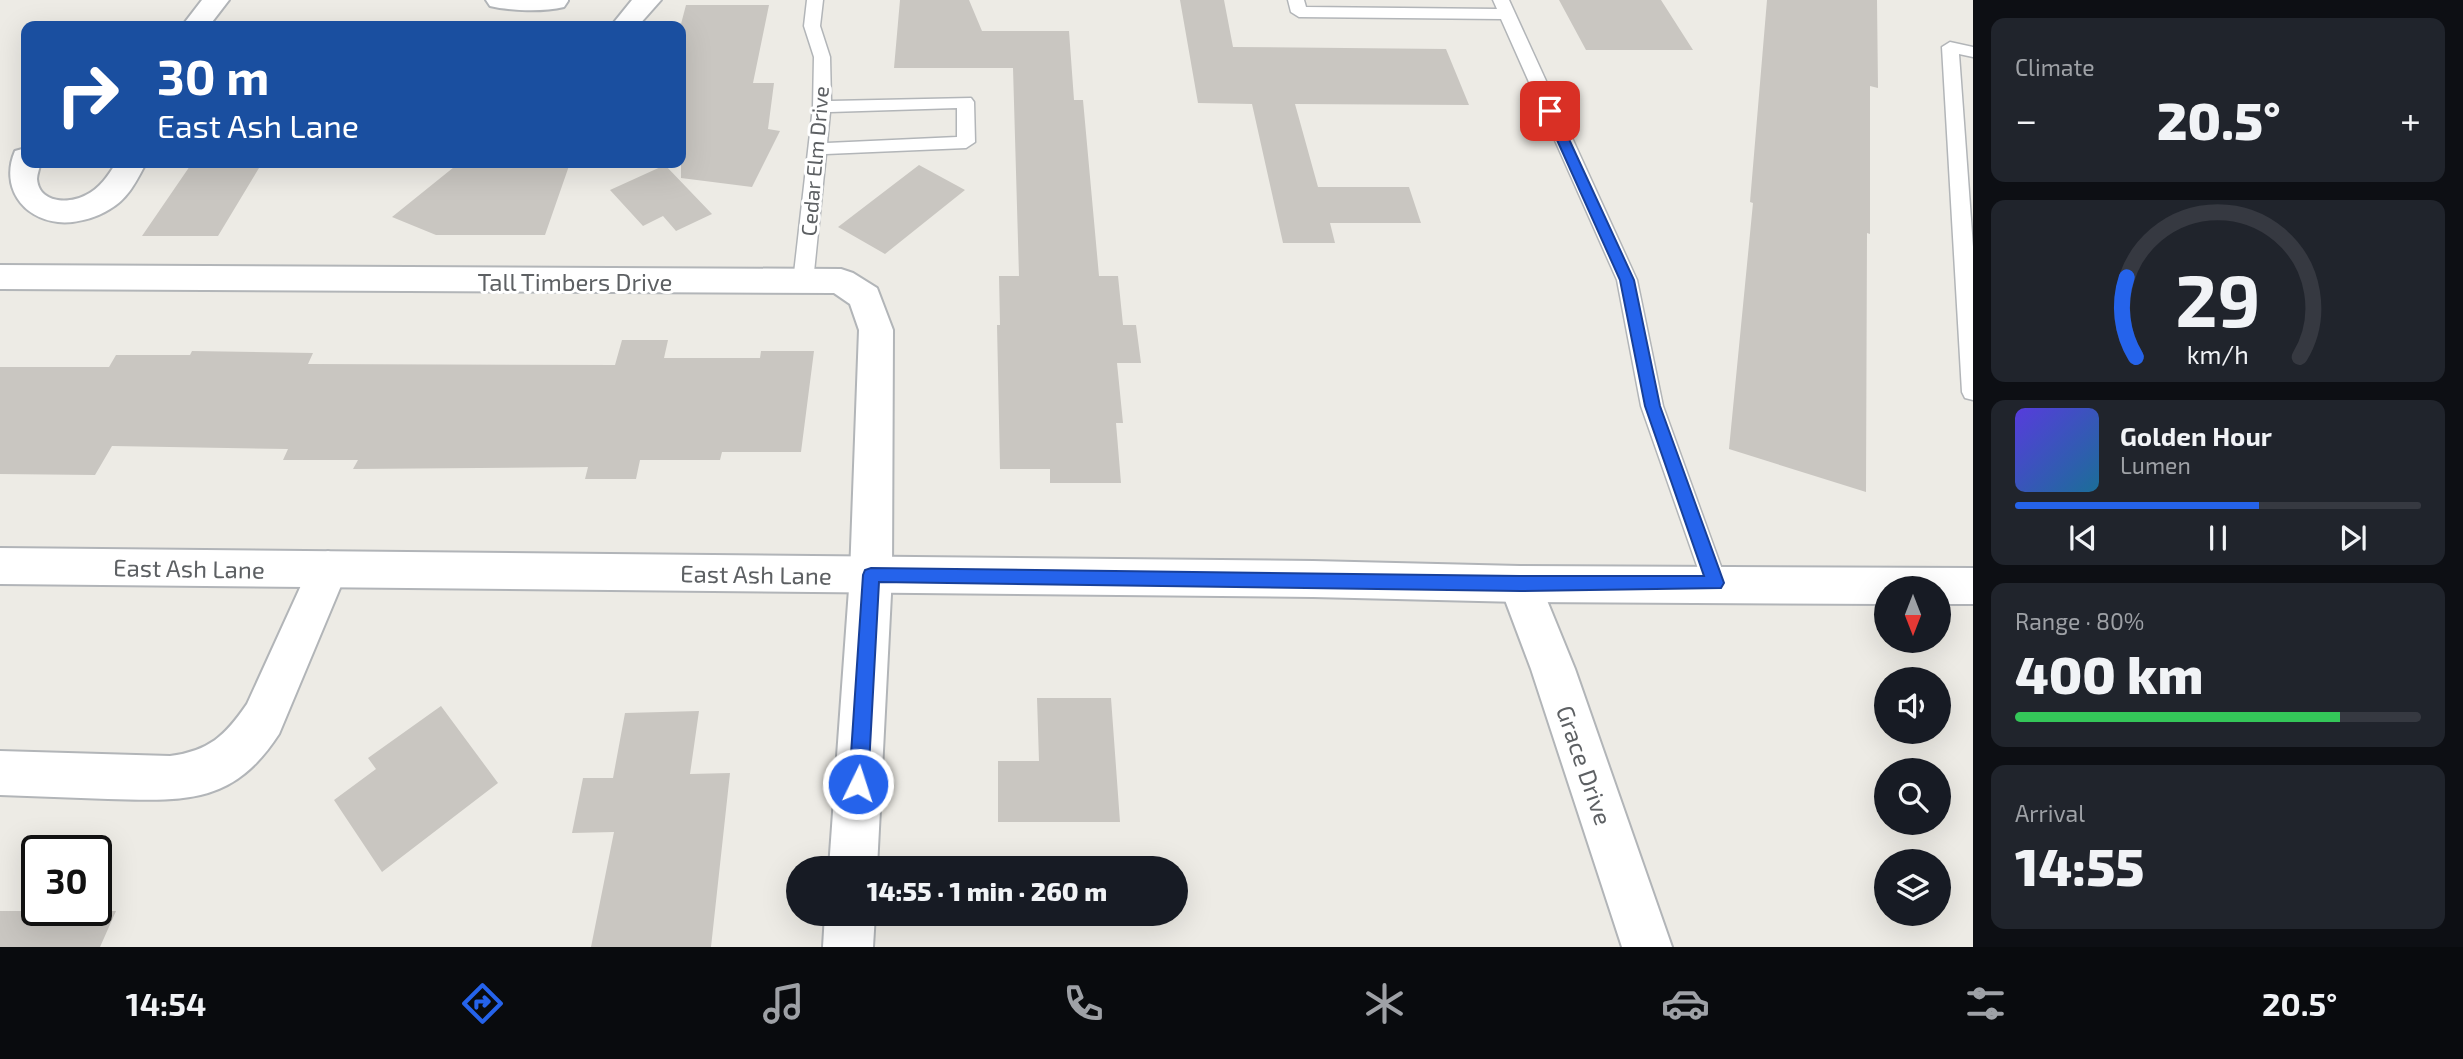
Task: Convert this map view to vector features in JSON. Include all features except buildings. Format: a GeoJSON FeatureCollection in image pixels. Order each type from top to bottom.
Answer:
{"type":"FeatureCollection","features":[{"type":"Feature","properties":{"kind":"street"},"geometry":{"type":"LineString","coordinates":[[199,21],[216,0]]}},
{"type":"Feature","properties":{"kind":"street"},"geometry":{"type":"LineString","coordinates":[[499,0],[555,0],[551,21]]}},
{"type":"Feature","properties":{"kind":"street"},"geometry":{"type":"LineString","coordinates":[[628,21],[648,0]]}},
{"type":"Feature","properties":{"kind":"street"},"geometry":{"type":"LineString","coordinates":[[21,162],[10,170],[2,183],[0,194],[5,203],[16,210],[33,213],[52,212],[94,199],[124,176],[128,168]]}},
{"type":"Feature","properties":{"kind":"street","name":"Tall Timbers Drive"},"geometry":{"type":"LineString","coordinates":[[0,277],[841,281],[865,297],[876,330],[871,575],[854,856]]}},
{"type":"Feature","properties":{"kind":"street","name":"East Ash Lane"},"geometry":{"type":"LineString","coordinates":[[0,566],[1520,584],[1973,586]]}},
{"type":"Feature","properties":{"kind":"street"},"geometry":{"type":"LineString","coordinates":[[0,773],[170,778],[202,775],[249,740],[263,719],[328,569]]}},
{"type":"Feature","properties":{"kind":"street","name":"Grace Drive"},"geometry":{"type":"LineString","coordinates":[[1520,584],[1553,669],[1647,947]]}},
{"type":"Feature","properties":{"kind":"street"},"geometry":{"type":"LineString","coordinates":[[848,947],[849,926]]}},
{"type":"Feature","properties":{"kind":"lane","name":"Cedar Elm Drive"},"geometry":{"type":"LineString","coordinates":[[803,282],[822,107],[822,57],[812,26],[815,0]]}},
{"type":"Feature","properties":{"kind":"lane"},"geometry":{"type":"LineString","coordinates":[[1296,0],[1299,12],[1504,7],[1627,280],[1652,406],[1715,583]]}},
{"type":"Feature","properties":{"kind":"lane"},"geometry":{"type":"LineString","coordinates":[[1973,52],[1950,47],[1973,392]]}},
{"type":"Feature","properties":{"kind":"lane"},"geometry":{"type":"LineString","coordinates":[[818,149],[966,142],[965,102],[822,107]]}},
{"type":"Feature","properties":{"kind":"route"},"geometry":{"type":"LineString","coordinates":[[858,784],[871,575],[1314,579],[1520,584],[1715,583],[1652,406],[1627,280],[1550,111]]}}]}
